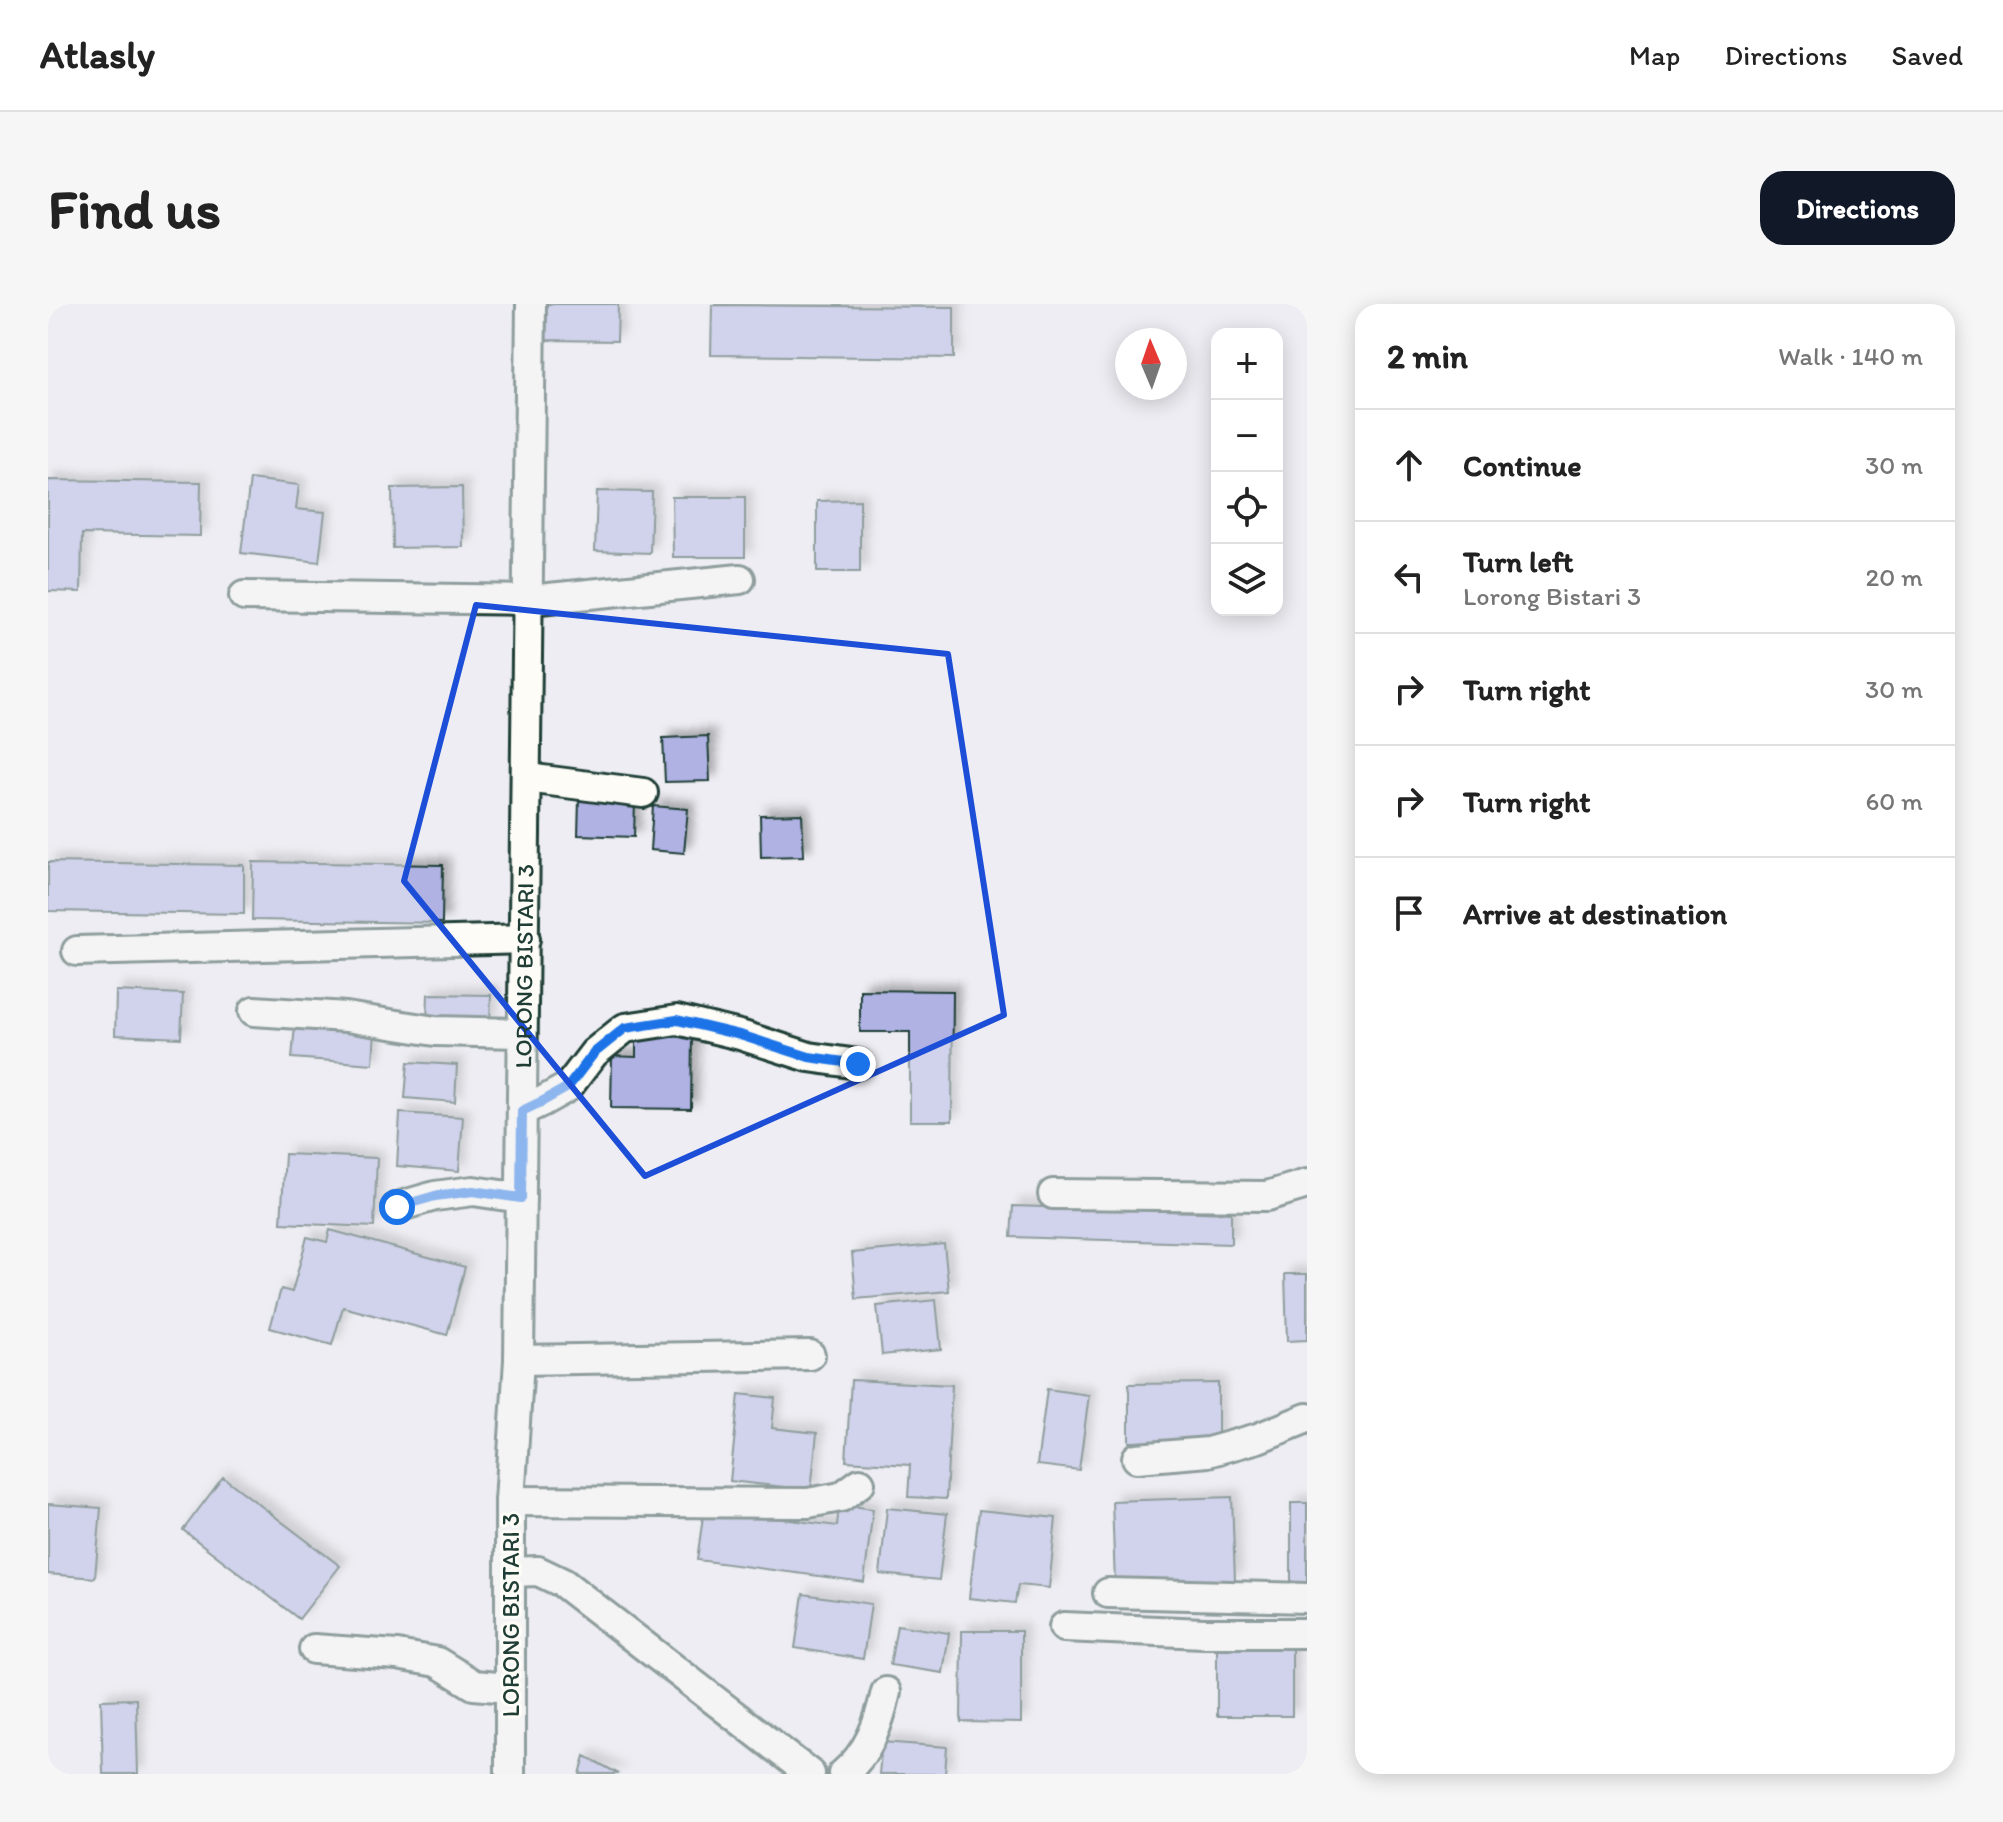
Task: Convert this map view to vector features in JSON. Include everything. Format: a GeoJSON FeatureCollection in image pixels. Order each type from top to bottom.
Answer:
{"type":"FeatureCollection","features":[{"type":"Feature","properties":{"kind":"street","name":"LORONG BISTARI 3"},"geometry":{"type":"LineString","coordinates":[[510,1774],[510,1501],[519,1360],[531,304]]}},
{"type":"Feature","properties":{"kind":"street"},"geometry":{"type":"LineString","coordinates":[[244,596],[529,600],[740,579]]}},
{"type":"Feature","properties":{"kind":"street"},"geometry":{"type":"LineString","coordinates":[[527,778],[643,793]]}},
{"type":"Feature","properties":{"kind":"street"},"geometry":{"type":"LineString","coordinates":[[77,951],[525,939]]}},
{"type":"Feature","properties":{"kind":"street"},"geometry":{"type":"LineString","coordinates":[[254,1011],[346,1017],[435,1031],[522,1033]]}},
{"type":"Feature","properties":{"kind":"street"},"geometry":{"type":"LineString","coordinates":[[522,1111],[568,1087],[594,1053],[625,1028],[677,1020],[740,1035],[809,1057],[858,1064]]}},
{"type":"Feature","properties":{"kind":"street"},"geometry":{"type":"LineString","coordinates":[[1053,1194],[1267,1196],[1307,1184]]}},
{"type":"Feature","properties":{"kind":"street"},"geometry":{"type":"LineString","coordinates":[[397,1207],[435,1196],[473,1191],[521,1198]]}},
{"type":"Feature","properties":{"kind":"street"},"geometry":{"type":"LineString","coordinates":[[519,1360],[810,1355]]}},
{"type":"Feature","properties":{"kind":"street"},"geometry":{"type":"LineString","coordinates":[[1137,1458],[1208,1452],[1258,1438],[1307,1418]]}},
{"type":"Feature","properties":{"kind":"street"},"geometry":{"type":"LineString","coordinates":[[510,1501],[808,1503],[841,1497],[860,1483]]}},
{"type":"Feature","properties":{"kind":"street"},"geometry":{"type":"LineString","coordinates":[[510,1572],[538,1571],[563,1583],[810,1774]]}},
{"type":"Feature","properties":{"kind":"street"},"geometry":{"type":"LineString","coordinates":[[1108,1593],[1307,1598]]}},
{"type":"Feature","properties":{"kind":"street"},"geometry":{"type":"LineString","coordinates":[[1064,1627],[1204,1633],[1307,1633]]}},
{"type":"Feature","properties":{"kind":"street"},"geometry":{"type":"LineString","coordinates":[[314,1649],[397,1655],[437,1662],[474,1685],[509,1688]]}},
{"type":"Feature","properties":{"kind":"street"},"geometry":{"type":"LineString","coordinates":[[843,1774],[858,1762],[879,1721],[886,1692]]}},
{"type":"Feature","properties":{"kind":"highlighted area"},"geometry":{"type":"Polygon","coordinates":[[[476,605],[948,654],[1004,1015],[645,1176],[404,881],[476,605]]]}},
{"type":"Feature","properties":{"kind":"building"},"geometry":{"type":"Polygon","coordinates":[[[547,304],[618,304],[617,341],[546,340],[547,304]]]}},
{"type":"Feature","properties":{"kind":"building"},"geometry":{"type":"Polygon","coordinates":[[[712,305],[954,307],[954,358],[711,355],[712,305]]]}},
{"type":"Feature","properties":{"kind":"building"},"geometry":{"type":"Polygon","coordinates":[[[250,479],[299,485],[296,509],[325,512],[319,562],[241,553],[250,479]]]}},
{"type":"Feature","properties":{"kind":"building"},"geometry":{"type":"Polygon","coordinates":[[[48,480],[201,482],[200,536],[82,534],[81,592],[48,591],[48,480]]]}},
{"type":"Feature","properties":{"kind":"building"},"geometry":{"type":"Polygon","coordinates":[[[462,487],[463,547],[393,548],[392,488],[462,487]]]}},
{"type":"Feature","properties":{"kind":"building"},"geometry":{"type":"Polygon","coordinates":[[[597,491],[652,492],[650,553],[595,551],[597,491]]]}},
{"type":"Feature","properties":{"kind":"building"},"geometry":{"type":"Polygon","coordinates":[[[672,497],[745,497],[745,557],[673,557],[672,497]]]}},
{"type":"Feature","properties":{"kind":"building"},"geometry":{"type":"Polygon","coordinates":[[[860,500],[860,572],[817,572],[817,501],[860,500]]]}},
{"type":"Feature","properties":{"kind":"building"},"geometry":{"type":"Polygon","coordinates":[[[708,736],[710,781],[665,782],[663,738],[708,736]]]}},
{"type":"Feature","properties":{"kind":"building"},"geometry":{"type":"Polygon","coordinates":[[[579,799],[635,801],[634,837],[578,835],[579,799]]]}},
{"type":"Feature","properties":{"kind":"building"},"geometry":{"type":"Polygon","coordinates":[[[653,806],[688,809],[684,853],[650,850],[653,806]]]}},
{"type":"Feature","properties":{"kind":"building"},"geometry":{"type":"Polygon","coordinates":[[[802,814],[804,856],[761,857],[760,815],[802,814]]]}},
{"type":"Feature","properties":{"kind":"building"},"geometry":{"type":"Polygon","coordinates":[[[48,862],[244,865],[244,914],[48,911],[48,862]]]}},
{"type":"Feature","properties":{"kind":"building"},"geometry":{"type":"Polygon","coordinates":[[[253,862],[443,865],[442,923],[252,920],[253,862]]]}},
{"type":"Feature","properties":{"kind":"building"},"geometry":{"type":"Polygon","coordinates":[[[860,990],[953,991],[952,1121],[910,1121],[910,1032],[860,1032],[860,990]]]}},
{"type":"Feature","properties":{"kind":"building"},"geometry":{"type":"Polygon","coordinates":[[[116,991],[183,994],[181,1038],[115,1035],[116,991]]]}},
{"type":"Feature","properties":{"kind":"building"},"geometry":{"type":"Polygon","coordinates":[[[428,994],[491,995],[490,1022],[427,1021],[428,994]]]}},
{"type":"Feature","properties":{"kind":"building"},"geometry":{"type":"Polygon","coordinates":[[[295,1025],[375,1030],[373,1064],[292,1058],[295,1025]]]}},
{"type":"Feature","properties":{"kind":"building"},"geometry":{"type":"Polygon","coordinates":[[[636,1034],[692,1035],[691,1109],[611,1108],[612,1056],[636,1057],[636,1034]]]}},
{"type":"Feature","properties":{"kind":"building"},"geometry":{"type":"Polygon","coordinates":[[[408,1062],[457,1065],[455,1102],[405,1098],[408,1062]]]}},
{"type":"Feature","properties":{"kind":"building"},"geometry":{"type":"Polygon","coordinates":[[[400,1113],[463,1117],[459,1171],[397,1166],[400,1113]]]}},
{"type":"Feature","properties":{"kind":"building"},"geometry":{"type":"Polygon","coordinates":[[[285,1154],[377,1158],[374,1227],[281,1223],[285,1154]]]}},
{"type":"Feature","properties":{"kind":"building"},"geometry":{"type":"Polygon","coordinates":[[[1013,1206],[1231,1213],[1231,1244],[1011,1237],[1013,1206]]]}},
{"type":"Feature","properties":{"kind":"building"},"geometry":{"type":"Polygon","coordinates":[[[330,1230],[465,1267],[447,1335],[343,1307],[332,1345],[270,1328],[281,1289],[292,1292],[307,1237],[327,1242],[330,1230]]]}},
{"type":"Feature","properties":{"kind":"building"},"geometry":{"type":"Polygon","coordinates":[[[944,1244],[949,1291],[856,1299],[852,1253],[944,1244]]]}},
{"type":"Feature","properties":{"kind":"building"},"geometry":{"type":"Polygon","coordinates":[[[1285,1274],[1307,1274],[1307,1340],[1287,1341],[1285,1274]]]}},
{"type":"Feature","properties":{"kind":"building"},"geometry":{"type":"Polygon","coordinates":[[[936,1300],[941,1349],[882,1355],[877,1306],[936,1300]]]}},
{"type":"Feature","properties":{"kind":"building"},"geometry":{"type":"Polygon","coordinates":[[[851,1380],[952,1385],[946,1499],[908,1497],[910,1465],[846,1461],[851,1380]]]}},
{"type":"Feature","properties":{"kind":"building"},"geometry":{"type":"Polygon","coordinates":[[[1218,1383],[1218,1441],[1129,1442],[1129,1384],[1218,1383]]]}},
{"type":"Feature","properties":{"kind":"building"},"geometry":{"type":"Polygon","coordinates":[[[1047,1389],[1089,1395],[1079,1470],[1037,1465],[1047,1389]]]}},
{"type":"Feature","properties":{"kind":"building"},"geometry":{"type":"Polygon","coordinates":[[[739,1394],[775,1398],[772,1428],[817,1433],[811,1490],[730,1481],[739,1394]]]}},
{"type":"Feature","properties":{"kind":"building"},"geometry":{"type":"Polygon","coordinates":[[[223,1477],[340,1566],[299,1619],[183,1530],[223,1477]]]}},
{"type":"Feature","properties":{"kind":"building"},"geometry":{"type":"Polygon","coordinates":[[[1232,1497],[1235,1580],[1115,1584],[1112,1501],[1232,1497]]]}},
{"type":"Feature","properties":{"kind":"building"},"geometry":{"type":"Polygon","coordinates":[[[1291,1503],[1307,1503],[1307,1591],[1291,1591],[1291,1503]]]}},
{"type":"Feature","properties":{"kind":"building"},"geometry":{"type":"Polygon","coordinates":[[[48,1504],[101,1508],[95,1578],[48,1574],[48,1504]]]}},
{"type":"Feature","properties":{"kind":"building"},"geometry":{"type":"Polygon","coordinates":[[[839,1504],[873,1509],[864,1582],[697,1560],[704,1509],[837,1526],[839,1504]]]}},
{"type":"Feature","properties":{"kind":"building"},"geometry":{"type":"Polygon","coordinates":[[[887,1508],[947,1514],[939,1580],[880,1574],[887,1508]]]}},
{"type":"Feature","properties":{"kind":"building"},"geometry":{"type":"Polygon","coordinates":[[[979,1510],[1056,1518],[1049,1588],[1018,1585],[1015,1603],[969,1598],[979,1510]]]}},
{"type":"Feature","properties":{"kind":"building"},"geometry":{"type":"Polygon","coordinates":[[[803,1594],[871,1604],[863,1659],[795,1648],[803,1594]]]}},
{"type":"Feature","properties":{"kind":"building"},"geometry":{"type":"Polygon","coordinates":[[[897,1625],[949,1633],[943,1673],[890,1665],[897,1625]]]}},
{"type":"Feature","properties":{"kind":"building"},"geometry":{"type":"Polygon","coordinates":[[[962,1631],[1021,1631],[1021,1723],[961,1722],[962,1631]]]}},
{"type":"Feature","properties":{"kind":"building"},"geometry":{"type":"Polygon","coordinates":[[[1217,1641],[1292,1641],[1292,1716],[1217,1716],[1217,1641]]]}},
{"type":"Feature","properties":{"kind":"building"},"geometry":{"type":"Polygon","coordinates":[[[136,1699],[138,1774],[103,1774],[101,1700],[136,1699]]]}},
{"type":"Feature","properties":{"kind":"building"},"geometry":{"type":"Polygon","coordinates":[[[882,1742],[947,1747],[945,1774],[879,1774],[882,1742]]]}},
{"type":"Feature","properties":{"kind":"building"},"geometry":{"type":"Polygon","coordinates":[[[585,1756],[619,1774],[580,1774],[585,1756]]]}},
{"type":"Feature","properties":{"kind":"route"},"geometry":{"type":"LineString","coordinates":[[397,1207],[435,1196],[473,1191],[521,1198],[522,1111],[568,1087],[594,1053],[625,1028],[677,1020],[740,1035],[809,1057],[858,1064]]}}]}
